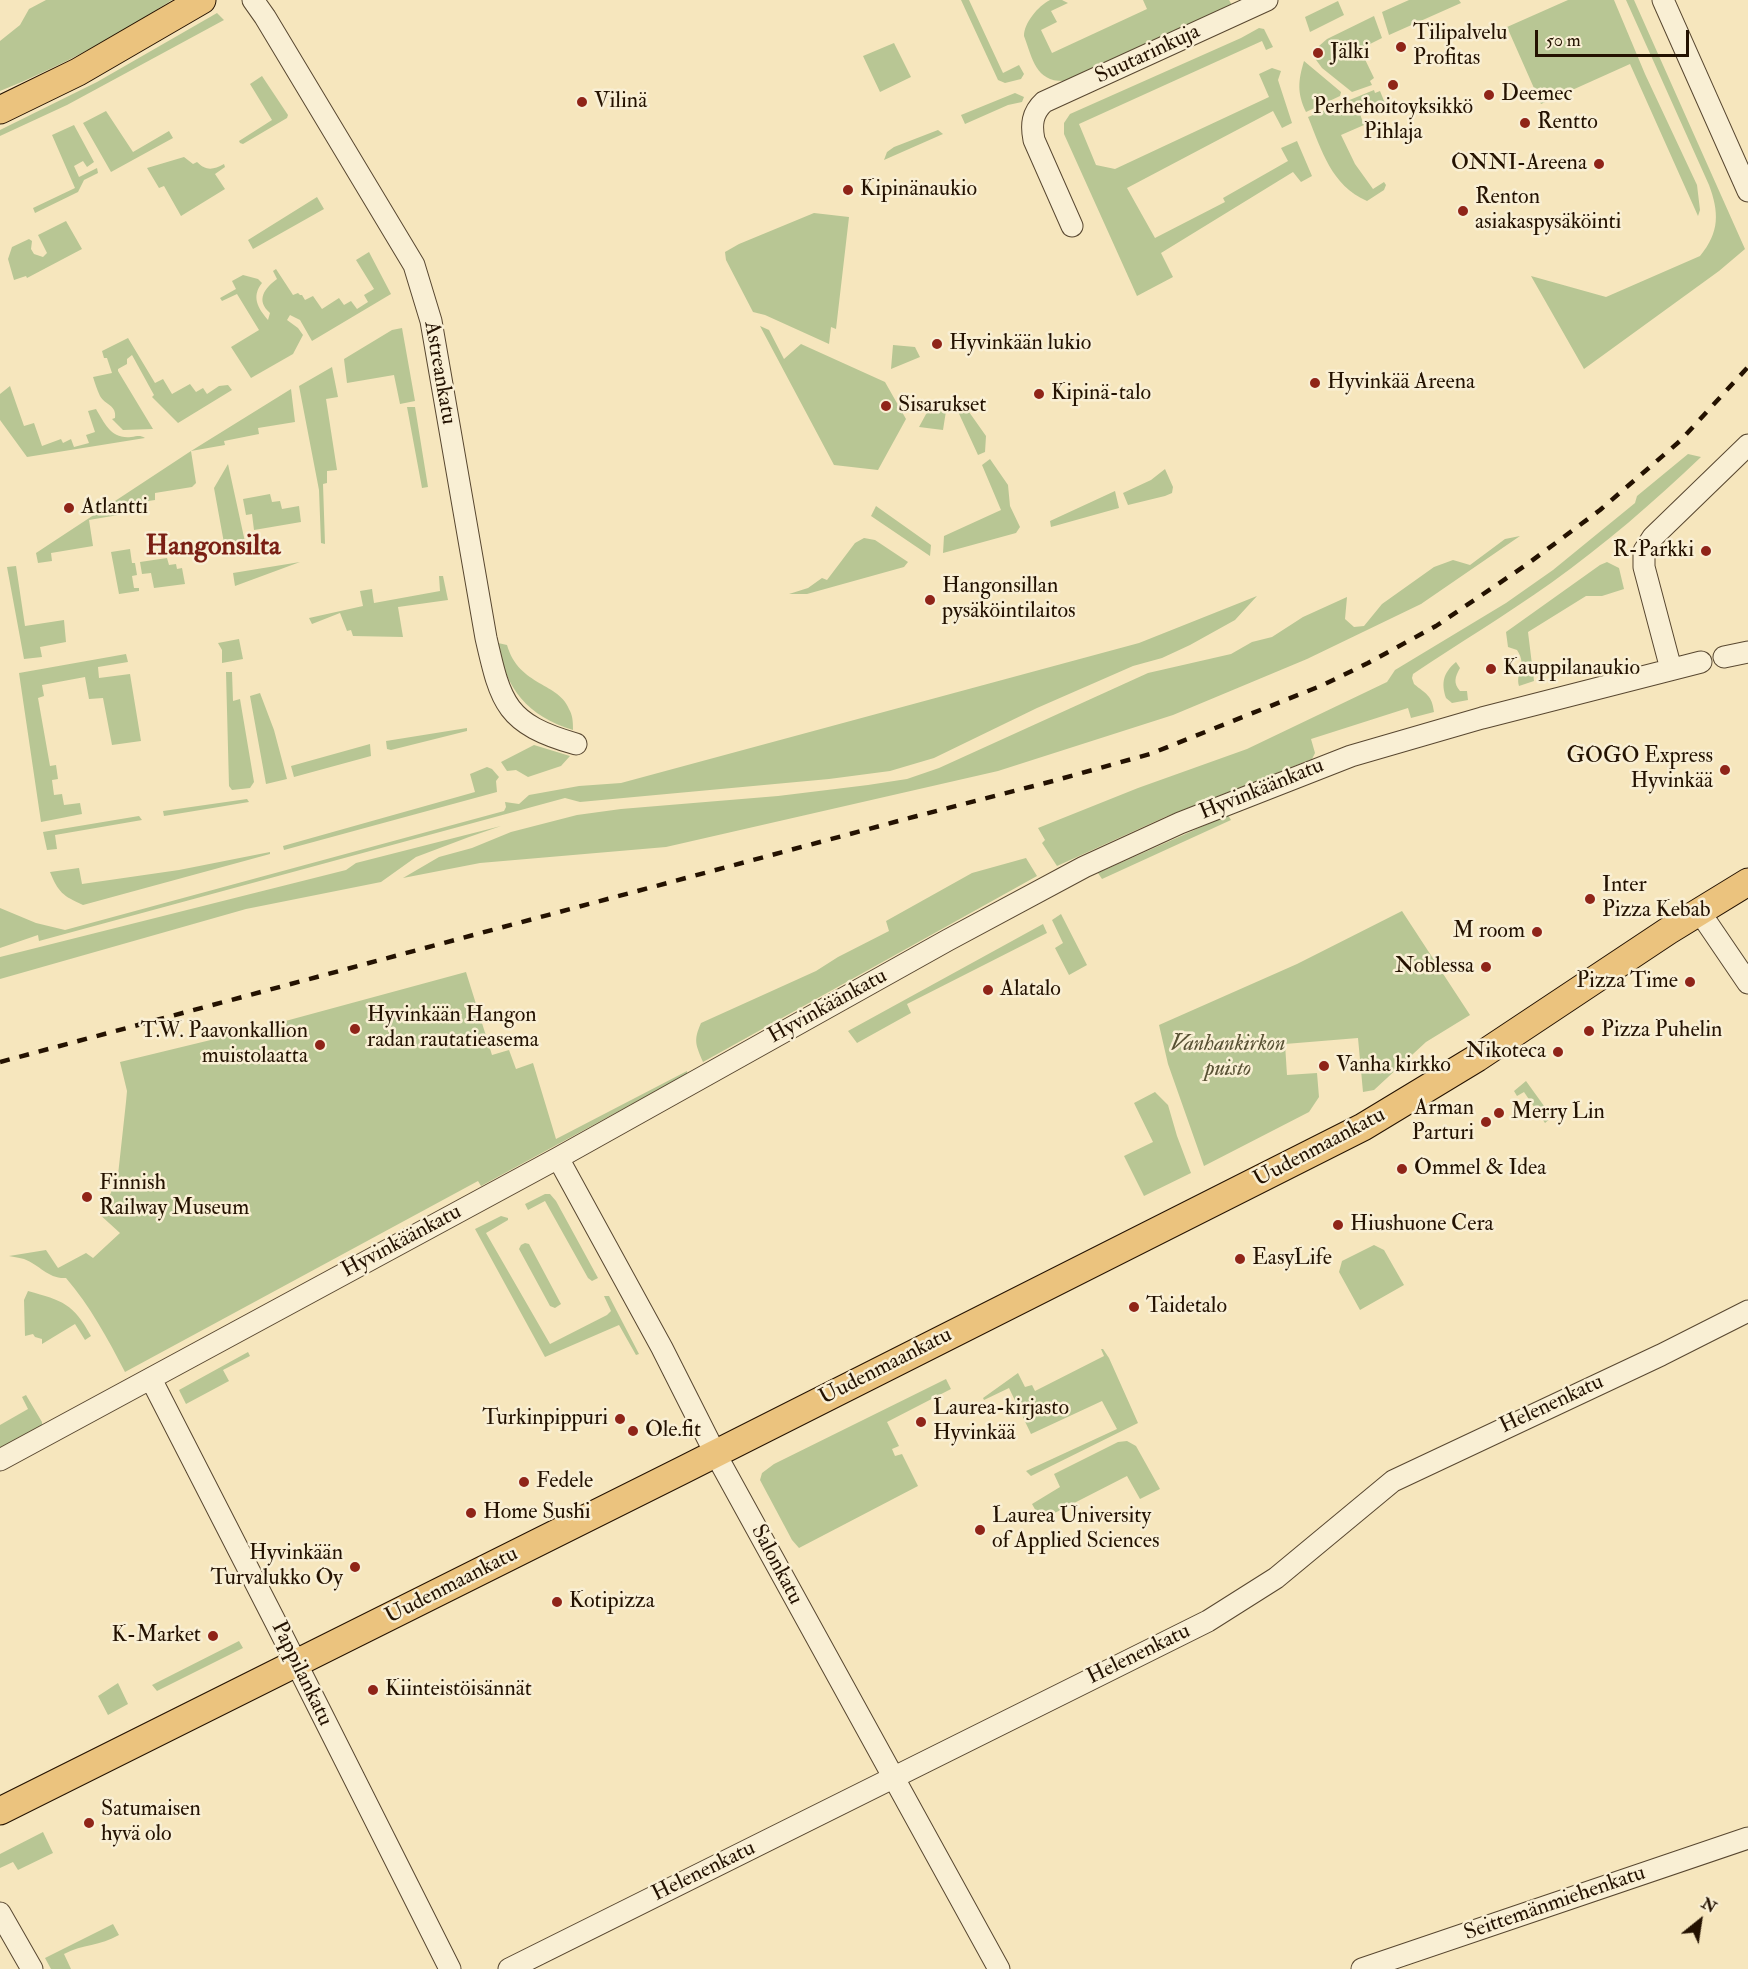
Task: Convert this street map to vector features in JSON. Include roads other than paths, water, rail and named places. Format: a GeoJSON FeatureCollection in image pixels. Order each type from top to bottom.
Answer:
{"type":"FeatureCollection","features":[{"type":"Feature","properties":{"kind":"main road"},"geometry":{"type":"LineString","coordinates":[[0,110],[78,72],[202,0]]}},
{"type":"Feature","properties":{"kind":"main road","name":"Uudenmaankatu"},"geometry":{"type":"LineString","coordinates":[[0,1811],[1362,1127],[1484,1053],[1699,911],[1748,882]]}},
{"type":"Feature","properties":{"kind":"street","name":"Astreankatu"},"geometry":{"type":"LineString","coordinates":[[253,0],[414,265],[431,321],[495,679],[505,702],[515,716],[529,727],[576,744]]}},
{"type":"Feature","properties":{"kind":"street","name":"Suutarinkuja"},"geometry":{"type":"LineString","coordinates":[[1072,226],[1031,129],[1034,115],[1044,102],[1267,0]]}},
{"type":"Feature","properties":{"kind":"street"},"geometry":{"type":"LineString","coordinates":[[1663,0],[1748,191]]}},
{"type":"Feature","properties":{"kind":"street"},"geometry":{"type":"LineString","coordinates":[[1671,669],[1644,567],[1644,551],[1653,537],[1748,445]]}},
{"type":"Feature","properties":{"kind":"street"},"geometry":{"type":"LineString","coordinates":[[1724,657],[1748,651]]}},
{"type":"Feature","properties":{"kind":"street","name":"Hyvinkäänkatu"},"geometry":{"type":"LineString","coordinates":[[0,1460],[558,1158],[1084,867],[1180,823],[1351,756],[1473,720],[1701,662]]}},
{"type":"Feature","properties":{"kind":"street"},"geometry":{"type":"LineString","coordinates":[[1699,911],[1748,983]]}},
{"type":"Feature","properties":{"kind":"street","name":"Salonkatu"},"geometry":{"type":"LineString","coordinates":[[558,1158],[662,1348],[715,1453],[999,1969]]}},
{"type":"Feature","properties":{"kind":"street","name":"Helenenkatu"},"geometry":{"type":"LineString","coordinates":[[510,1969],[1208,1621],[1276,1578],[1393,1481],[1661,1355],[1748,1311]]}},
{"type":"Feature","properties":{"kind":"street","name":"Pappilankatu"},"geometry":{"type":"LineString","coordinates":[[151,1379],[450,1969]]}},
{"type":"Feature","properties":{"kind":"street","name":"Seittemänmiehenkatu"},"geometry":{"type":"LineString","coordinates":[[1362,1969],[1748,1838]]}},
{"type":"Feature","properties":{"kind":"street"},"geometry":{"type":"LineString","coordinates":[[0,1913],[32,1969]]}},
{"type":"Feature","properties":{"kind":"railway"},"geometry":{"type":"LineString","coordinates":[[0,1062],[1150,754],[1323,685],[1436,626],[1526,565],[1600,510],[1680,441],[1748,367]]}},
{"type":"Feature","properties":{"kind":"place","name":"Tilipalvelu Profitas"},"geometry":{"type":"Point","coordinates":[1401,47]}},
{"type":"Feature","properties":{"kind":"place","name":"Jälki"},"geometry":{"type":"Point","coordinates":[1318,53]}},
{"type":"Feature","properties":{"kind":"place","name":"Perhehoitoyksikkö Pihlaja"},"geometry":{"type":"Point","coordinates":[1393,85]}},
{"type":"Feature","properties":{"kind":"place","name":"Deemec"},"geometry":{"type":"Point","coordinates":[1489,95]}},
{"type":"Feature","properties":{"kind":"place","name":"Vilinä"},"geometry":{"type":"Point","coordinates":[582,102]}},
{"type":"Feature","properties":{"kind":"place","name":"Rentto"},"geometry":{"type":"Point","coordinates":[1525,123]}},
{"type":"Feature","properties":{"kind":"place","name":"ONNI-Areena"},"geometry":{"type":"Point","coordinates":[1599,164]}},
{"type":"Feature","properties":{"kind":"place","name":"Kipinänaukio"},"geometry":{"type":"Point","coordinates":[848,190]}},
{"type":"Feature","properties":{"kind":"place","name":"Renton asiakaspysäköinti"},"geometry":{"type":"Point","coordinates":[1463,211]}},
{"type":"Feature","properties":{"kind":"place","name":"Hyvinkään lukio"},"geometry":{"type":"Point","coordinates":[937,344]}},
{"type":"Feature","properties":{"kind":"place","name":"Hyvinkää Areena"},"geometry":{"type":"Point","coordinates":[1315,383]}},
{"type":"Feature","properties":{"kind":"place","name":"Kipinä-talo"},"geometry":{"type":"Point","coordinates":[1039,394]}},
{"type":"Feature","properties":{"kind":"place","name":"Sisarukset"},"geometry":{"type":"Point","coordinates":[886,406]}},
{"type":"Feature","properties":{"kind":"place","name":"Atlantti"},"geometry":{"type":"Point","coordinates":[69,508]}},
{"type":"Feature","properties":{"kind":"place","name":"R-Parkki"},"geometry":{"type":"Point","coordinates":[1706,551]}},
{"type":"Feature","properties":{"kind":"place","name":"Hangonsillan pysäköintilaitos"},"geometry":{"type":"Point","coordinates":[930,600]}},
{"type":"Feature","properties":{"kind":"place","name":"Kauppilanaukio"},"geometry":{"type":"Point","coordinates":[1491,669]}},
{"type":"Feature","properties":{"kind":"place","name":"GOGO Express Hyvinkää"},"geometry":{"type":"Point","coordinates":[1725,770]}},
{"type":"Feature","properties":{"kind":"place","name":"Inter Pizza Kebab"},"geometry":{"type":"Point","coordinates":[1590,899]}},
{"type":"Feature","properties":{"kind":"place","name":"M room"},"geometry":{"type":"Point","coordinates":[1537,932]}},
{"type":"Feature","properties":{"kind":"place","name":"Noblessa"},"geometry":{"type":"Point","coordinates":[1486,967]}},
{"type":"Feature","properties":{"kind":"place","name":"Pizza Time"},"geometry":{"type":"Point","coordinates":[1690,982]}},
{"type":"Feature","properties":{"kind":"place","name":"Alatalo"},"geometry":{"type":"Point","coordinates":[988,990]}},
{"type":"Feature","properties":{"kind":"place","name":"Hyvinkään Hangon radan rautatieasema"},"geometry":{"type":"Point","coordinates":[355,1029]}},
{"type":"Feature","properties":{"kind":"place","name":"Pizza Puhelin"},"geometry":{"type":"Point","coordinates":[1589,1031]}},
{"type":"Feature","properties":{"kind":"place","name":"T.W. Paavonkallion muistolaatta"},"geometry":{"type":"Point","coordinates":[320,1045]}},
{"type":"Feature","properties":{"kind":"place","name":"Nikoteca"},"geometry":{"type":"Point","coordinates":[1558,1052]}},
{"type":"Feature","properties":{"kind":"place","name":"Vanha kirkko"},"geometry":{"type":"Point","coordinates":[1324,1066]}},
{"type":"Feature","properties":{"kind":"place","name":"Merry Lin"},"geometry":{"type":"Point","coordinates":[1499,1113]}},
{"type":"Feature","properties":{"kind":"place","name":"Arman Parturi"},"geometry":{"type":"Point","coordinates":[1486,1122]}},
{"type":"Feature","properties":{"kind":"place","name":"Ommel & Idea"},"geometry":{"type":"Point","coordinates":[1402,1169]}},
{"type":"Feature","properties":{"kind":"place","name":"Finnish Railway Museum"},"geometry":{"type":"Point","coordinates":[87,1197]}},
{"type":"Feature","properties":{"kind":"place","name":"Hiushuone Cera"},"geometry":{"type":"Point","coordinates":[1338,1225]}},
{"type":"Feature","properties":{"kind":"place","name":"EasyLife"},"geometry":{"type":"Point","coordinates":[1240,1259]}},
{"type":"Feature","properties":{"kind":"place","name":"Taidetalo"},"geometry":{"type":"Point","coordinates":[1134,1307]}},
{"type":"Feature","properties":{"kind":"place","name":"Turkinpippuri"},"geometry":{"type":"Point","coordinates":[620,1419]}},
{"type":"Feature","properties":{"kind":"place","name":"Laurea-kirjasto Hyvinkää"},"geometry":{"type":"Point","coordinates":[921,1422]}},
{"type":"Feature","properties":{"kind":"place","name":"Ole.fit"},"geometry":{"type":"Point","coordinates":[633,1431]}},
{"type":"Feature","properties":{"kind":"place","name":"Fedele"},"geometry":{"type":"Point","coordinates":[524,1482]}},
{"type":"Feature","properties":{"kind":"place","name":"Home Sushi"},"geometry":{"type":"Point","coordinates":[471,1513]}},
{"type":"Feature","properties":{"kind":"place","name":"Laurea University of Applied Sciences"},"geometry":{"type":"Point","coordinates":[980,1530]}},
{"type":"Feature","properties":{"kind":"place","name":"Hyvinkään Turvalukko Oy"},"geometry":{"type":"Point","coordinates":[355,1567]}},
{"type":"Feature","properties":{"kind":"place","name":"Kotipizza"},"geometry":{"type":"Point","coordinates":[557,1602]}},
{"type":"Feature","properties":{"kind":"place","name":"K-Market"},"geometry":{"type":"Point","coordinates":[213,1636]}},
{"type":"Feature","properties":{"kind":"place","name":"Kiinteistöisännät"},"geometry":{"type":"Point","coordinates":[373,1690]}},
{"type":"Feature","properties":{"kind":"place","name":"Satumaisen hyvä olo"},"geometry":{"type":"Point","coordinates":[89,1823]}},
{"type":"Feature","properties":{"kind":"district","name":"Hangonsilta"},"geometry":{"type":"Point","coordinates":[213,548]}},
{"type":"Feature","properties":{"kind":"park label","name":"Vanhankirkon puisto"},"geometry":{"type":"Point","coordinates":[1228,1058]}}]}
